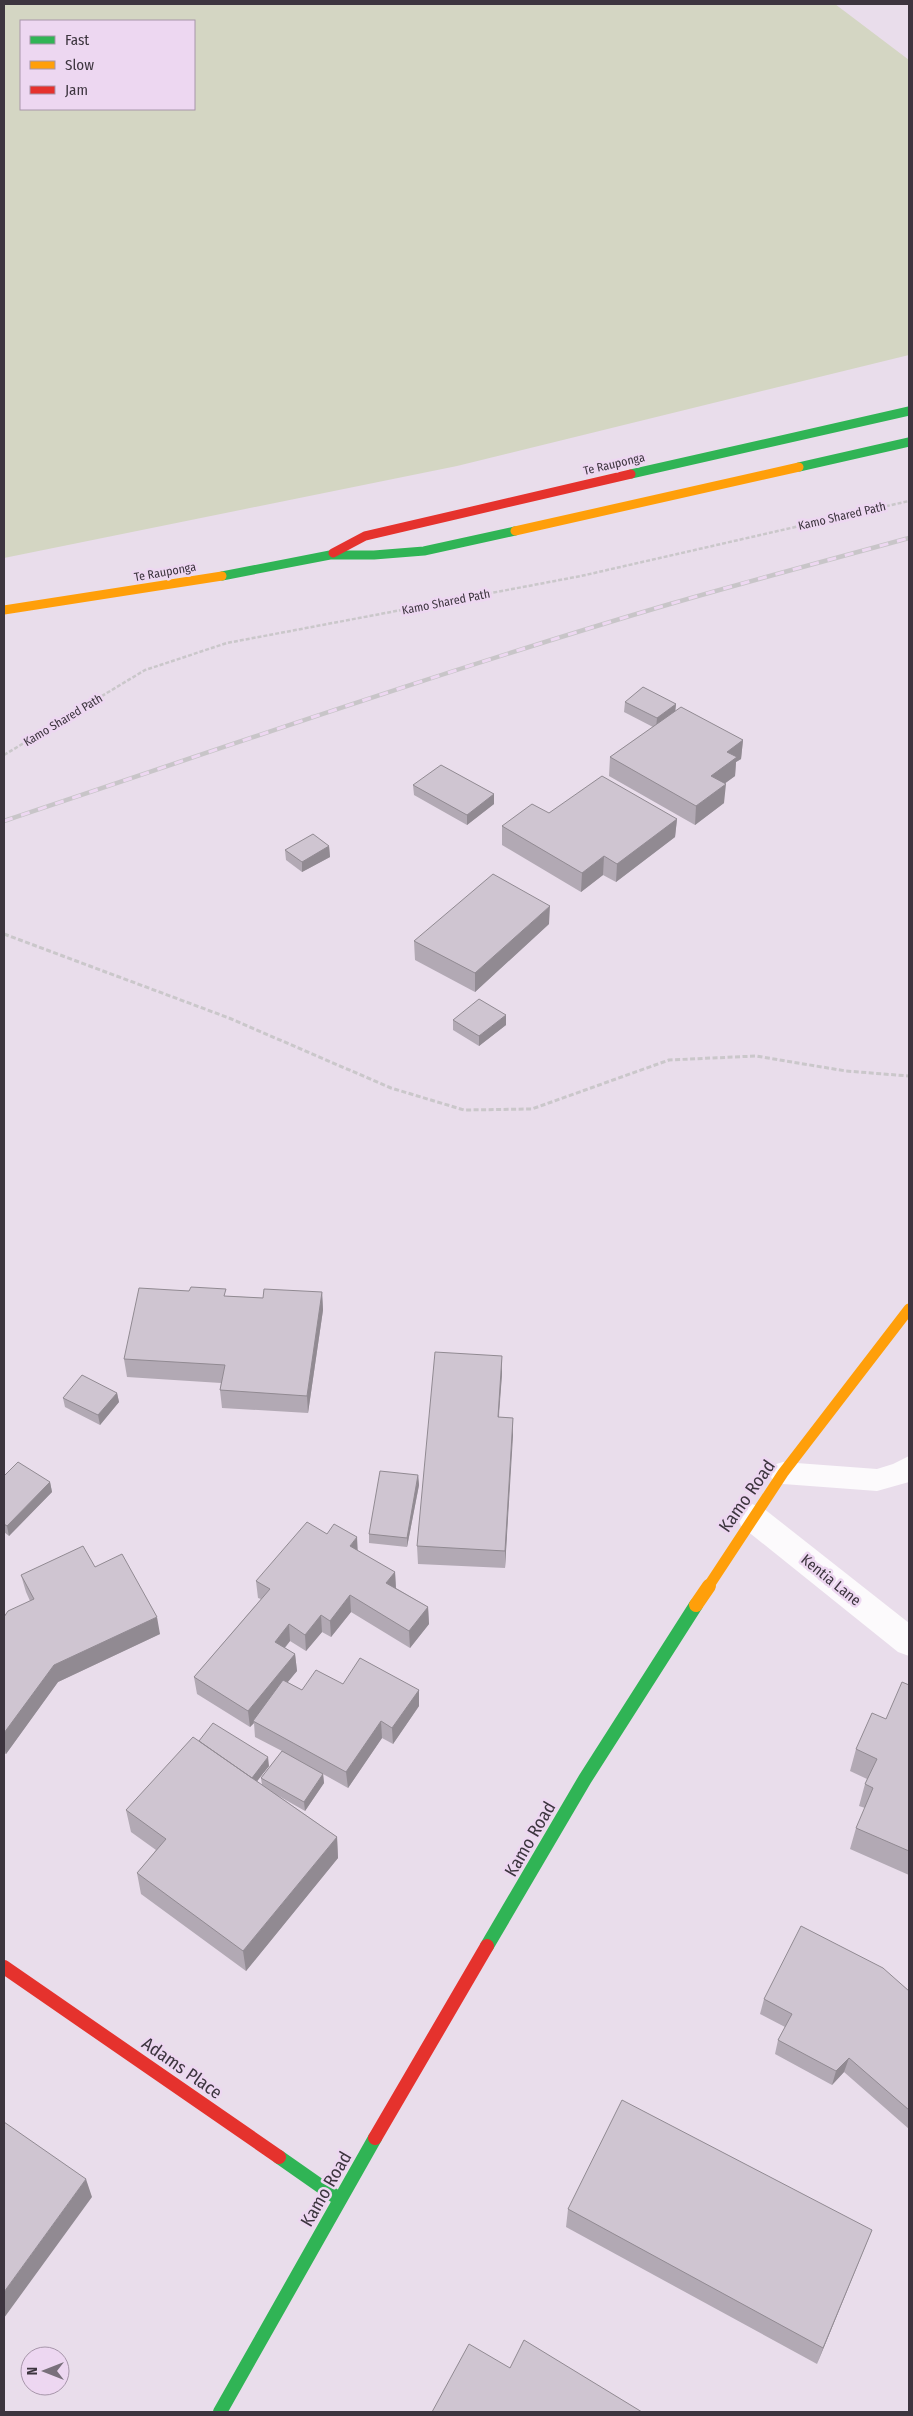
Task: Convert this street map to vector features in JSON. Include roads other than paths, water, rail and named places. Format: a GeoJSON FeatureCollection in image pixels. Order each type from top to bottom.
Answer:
{"type":"FeatureCollection","features":[{"type":"Feature","properties":{"kind":"main road","name":"Te Rauponga"},"geometry":{"type":"LineString","coordinates":[[330,555],[365,536],[909,411]]}},
{"type":"Feature","properties":{"kind":"main road","name":"Te Rauponga"},"geometry":{"type":"LineString","coordinates":[[4,610],[181,584],[330,555],[374,556],[424,551],[909,442]]}},
{"type":"Feature","properties":{"kind":"main road","name":"Kamo Road"},"geometry":{"type":"LineString","coordinates":[[220,2412],[339,2199],[585,1779],[752,1517],[783,1473],[909,1309]]}},
{"type":"Feature","properties":{"kind":"main road","name":"Adams Place"},"geometry":{"type":"LineString","coordinates":[[4,1967],[339,2199]]}},
{"type":"Feature","properties":{"kind":"street","name":"Kentia Lane"},"geometry":{"type":"LineString","coordinates":[[752,1517],[909,1642]]}},
{"type":"Feature","properties":{"kind":"lane"},"geometry":{"type":"LineString","coordinates":[[783,1473],[877,1480],[902,1473],[909,1467]]}},
{"type":"Feature","properties":{"kind":"railway"},"geometry":{"type":"LineString","coordinates":[[4,821],[586,629],[909,538]]}}]}
